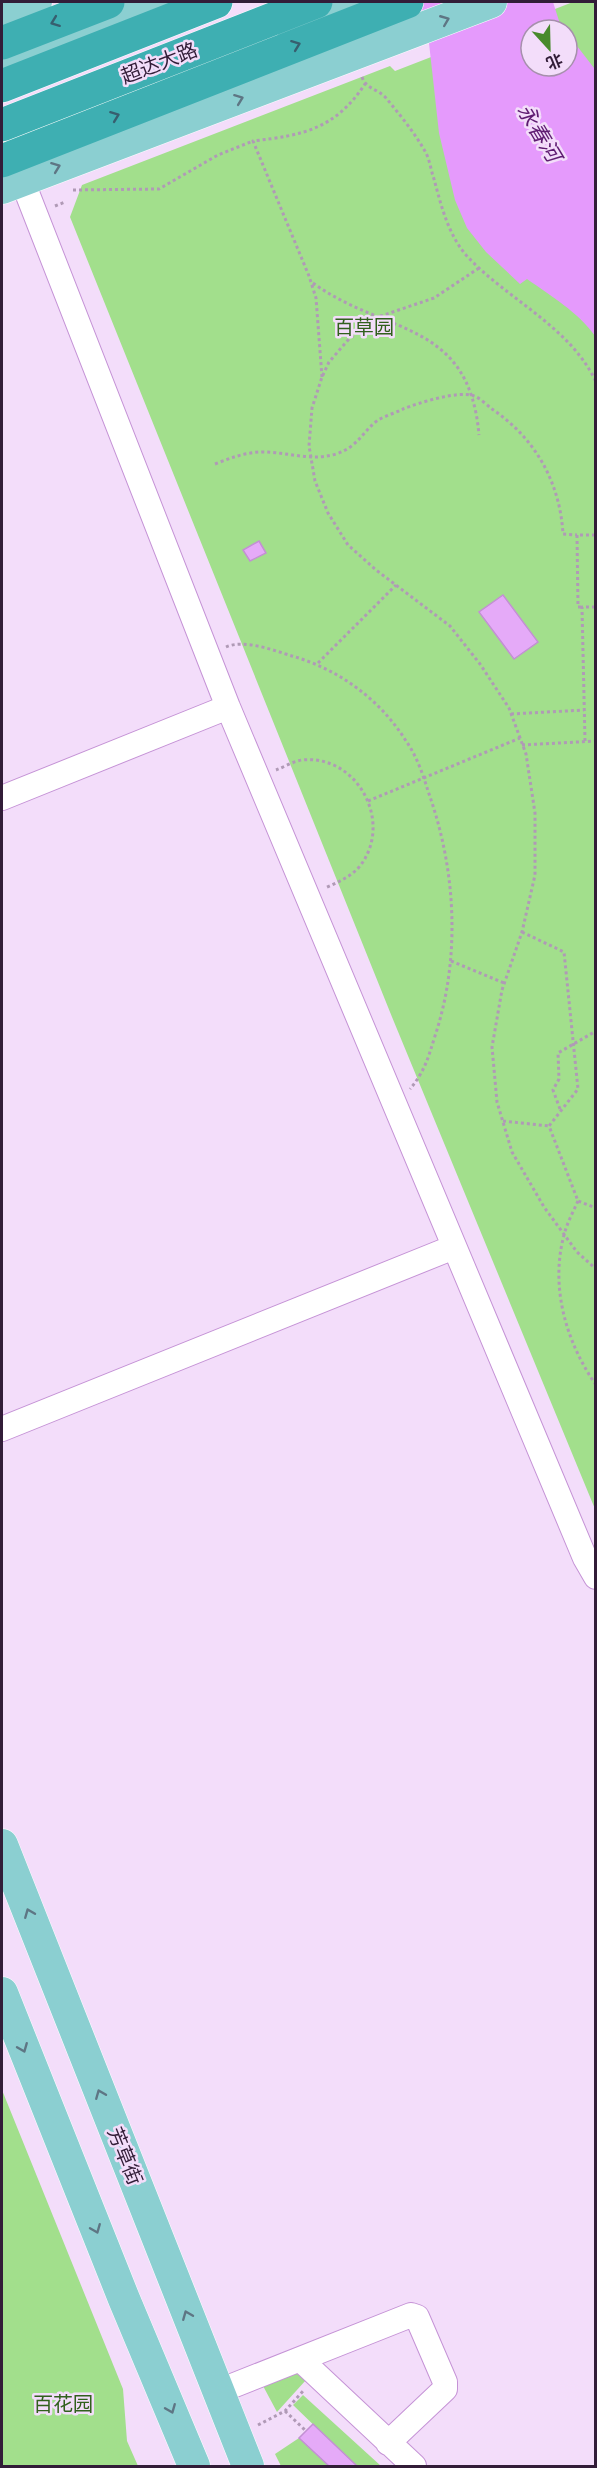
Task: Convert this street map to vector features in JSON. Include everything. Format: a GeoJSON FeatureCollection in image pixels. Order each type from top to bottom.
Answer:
{"type":"FeatureCollection","features":[{"type":"Feature","properties":{"kind":"highway"},"geometry":{"type":"LineString","coordinates":[[2,43],[108,2]]}},
{"type":"Feature","properties":{"kind":"highway","name":"超达大路"},"geometry":{"type":"LineString","coordinates":[[2,86],[216,2]]}},
{"type":"Feature","properties":{"kind":"highway","name":"超达大路"},"geometry":{"type":"LineString","coordinates":[[2,125],[316,2]]}},
{"type":"Feature","properties":{"kind":"highway"},"geometry":{"type":"LineString","coordinates":[[8,176],[362,8],[407,2]]}},
{"type":"Feature","properties":{"kind":"main road"},"geometry":{"type":"LineString","coordinates":[[2,15],[36,2]]}},
{"type":"Feature","properties":{"kind":"main road"},"geometry":{"type":"LineString","coordinates":[[2,66],[166,2]]}},
{"type":"Feature","properties":{"kind":"main road"},"geometry":{"type":"LineString","coordinates":[[8,176],[399,38],[491,2]]}},
{"type":"Feature","properties":{"kind":"main road"},"geometry":{"type":"LineString","coordinates":[[2,137],[362,8]]}},
{"type":"Feature","properties":{"kind":"main road","name":"芳草街"},"geometry":{"type":"LineString","coordinates":[[2,1845],[248,2466]]}},
{"type":"Feature","properties":{"kind":"main road"},"geometry":{"type":"LineString","coordinates":[[2,1994],[194,2466]]}},
{"type":"Feature","properties":{"kind":"main road"},"geometry":{"type":"LineString","coordinates":[[158,2378],[205,2358]]}},
{"type":"Feature","properties":{"kind":"street"},"geometry":{"type":"LineString","coordinates":[[8,176],[395,1107],[585,1558],[596,1576]]}},
{"type":"Feature","properties":{"kind":"street"},"geometry":{"type":"LineString","coordinates":[[2,798],[228,707]]}},
{"type":"Feature","properties":{"kind":"street"},"geometry":{"type":"LineString","coordinates":[[2,1430],[454,1247]]}},
{"type":"Feature","properties":{"kind":"street"},"geometry":{"type":"LineString","coordinates":[[218,2392],[309,2367],[411,2316],[417,2317],[442,2374],[445,2389],[388,2443]]}},
{"type":"Feature","properties":{"kind":"street"},"geometry":{"type":"LineString","coordinates":[[309,2367],[414,2466]]}},
{"type":"Feature","properties":{"kind":"path"},"geometry":{"type":"LineString","coordinates":[[361,74],[365,84],[383,95],[410,128],[427,155],[447,224],[464,252],[479,268],[562,335],[590,369],[596,382]]}},
{"type":"Feature","properties":{"kind":"path"},"geometry":{"type":"LineString","coordinates":[[73,190],[159,189],[218,155],[253,141],[296,136],[325,123],[351,105],[365,84]]}},
{"type":"Feature","properties":{"kind":"path"},"geometry":{"type":"LineString","coordinates":[[253,141],[316,298],[322,377]]}},
{"type":"Feature","properties":{"kind":"path"},"geometry":{"type":"LineString","coordinates":[[479,268],[434,298],[378,317],[349,339],[329,362],[322,377],[312,408],[309,446],[315,481],[328,513],[348,545],[376,570],[450,626],[480,664],[511,714],[526,754],[535,823],[535,875],[522,932],[504,983],[492,1047],[497,1102],[512,1152],[544,1207],[577,1252],[596,1269]]}},
{"type":"Feature","properties":{"kind":"path"},"geometry":{"type":"LineString","coordinates":[[311,282],[326,293],[378,317],[411,329],[432,342],[451,360],[465,378],[477,414],[479,435]]}},
{"type":"Feature","properties":{"kind":"path"},"geometry":{"type":"LineString","coordinates":[[216,464],[241,454],[260,452],[311,458],[336,454],[349,448],[377,421],[437,397],[472,395],[507,419],[528,440],[555,488],[562,517],[563,534],[596,534]]}},
{"type":"Feature","properties":{"kind":"path"},"geometry":{"type":"LineString","coordinates":[[577,535],[578,607],[596,607]]}},
{"type":"Feature","properties":{"kind":"path"},"geometry":{"type":"LineString","coordinates":[[318,663],[396,585]]}},
{"type":"Feature","properties":{"kind":"path"},"geometry":{"type":"LineString","coordinates":[[582,607],[585,741]]}},
{"type":"Feature","properties":{"kind":"path"},"geometry":{"type":"LineString","coordinates":[[208,654],[234,643],[277,651],[318,663],[353,684],[381,710],[406,741],[424,777],[446,848],[451,904],[451,961],[443,1010],[422,1075],[395,1107]]}},
{"type":"Feature","properties":{"kind":"path"},"geometry":{"type":"LineString","coordinates":[[511,714],[584,710]]}},
{"type":"Feature","properties":{"kind":"path"},"geometry":{"type":"LineString","coordinates":[[368,801],[520,738]]}},
{"type":"Feature","properties":{"kind":"path"},"geometry":{"type":"LineString","coordinates":[[522,745],[596,741]]}},
{"type":"Feature","properties":{"kind":"path"},"geometry":{"type":"LineString","coordinates":[[258,778],[300,760],[320,760],[340,766],[357,781],[368,801],[374,831],[369,849],[360,866],[345,879],[307,895]]}},
{"type":"Feature","properties":{"kind":"path"},"geometry":{"type":"LineString","coordinates":[[522,932],[564,952],[578,1089],[560,1109],[549,1126]]}},
{"type":"Feature","properties":{"kind":"path"},"geometry":{"type":"LineString","coordinates":[[451,961],[504,983]]}},
{"type":"Feature","properties":{"kind":"path"},"geometry":{"type":"LineString","coordinates":[[560,1109],[553,1090],[559,1079],[558,1053],[596,1032]]}},
{"type":"Feature","properties":{"kind":"path"},"geometry":{"type":"LineString","coordinates":[[503,1121],[549,1126]]}},
{"type":"Feature","properties":{"kind":"path"},"geometry":{"type":"LineString","coordinates":[[549,1126],[578,1201],[564,1234],[558,1275],[562,1309],[574,1348],[596,1385]]}},
{"type":"Feature","properties":{"kind":"path"},"geometry":{"type":"LineString","coordinates":[[578,1201],[596,1208]]}},
{"type":"Feature","properties":{"kind":"path"},"geometry":{"type":"LineString","coordinates":[[258,2425],[285,2410],[309,2367]]}},
{"type":"Feature","properties":{"kind":"path"},"geometry":{"type":"LineString","coordinates":[[285,2410],[306,2431]]}},
{"type":"Feature","properties":{"kind":"green space","name":"百草园"},"geometry":{"type":"Polygon","coordinates":[[[573,2],[595,2],[595,1509],[392,1017],[70,217],[82,185],[390,66],[395,71],[519,23],[519,78],[579,78],[579,18],[532,18],[573,2]]]}},
{"type":"Feature","properties":{"kind":"green space","name":"百花园"},"geometry":{"type":"Polygon","coordinates":[[[2,2090],[123,2389],[127,2441],[138,2466],[2,2466],[2,2090]]]}},
{"type":"Feature","properties":{"kind":"green space"},"geometry":{"type":"Polygon","coordinates":[[[296,2373],[306,2380],[277,2412],[262,2384],[296,2373]]]}},
{"type":"Feature","properties":{"kind":"green space"},"geometry":{"type":"Polygon","coordinates":[[[303,2395],[381,2466],[350,2466],[353,2463],[293,2405],[303,2395]]]}},
{"type":"Feature","properties":{"kind":"green space"},"geometry":{"type":"Polygon","coordinates":[[[299,2438],[329,2466],[281,2466],[275,2454],[299,2438]]]}},
{"type":"Feature","properties":{"kind":"water","name":"永春河"},"geometry":{"type":"Polygon","coordinates":[[[412,2],[553,2],[558,18],[519,18],[519,78],[579,78],[579,49],[594,68],[595,336],[572,312],[527,279],[520,284],[486,252],[467,228],[455,200],[439,133],[429,43],[412,2]]]}},
{"type":"Feature","properties":{"kind":"building"},"geometry":{"type":"Polygon","coordinates":[[[259,541],[266,553],[250,561],[243,550],[259,541]]]}},
{"type":"Feature","properties":{"kind":"building"},"geometry":{"type":"Polygon","coordinates":[[[503,595],[538,642],[514,659],[479,612],[503,595]]]}},
{"type":"Feature","properties":{"kind":"building"},"geometry":{"type":"Polygon","coordinates":[[[313,2424],[357,2466],[329,2466],[299,2438],[313,2424]]]}}]}
